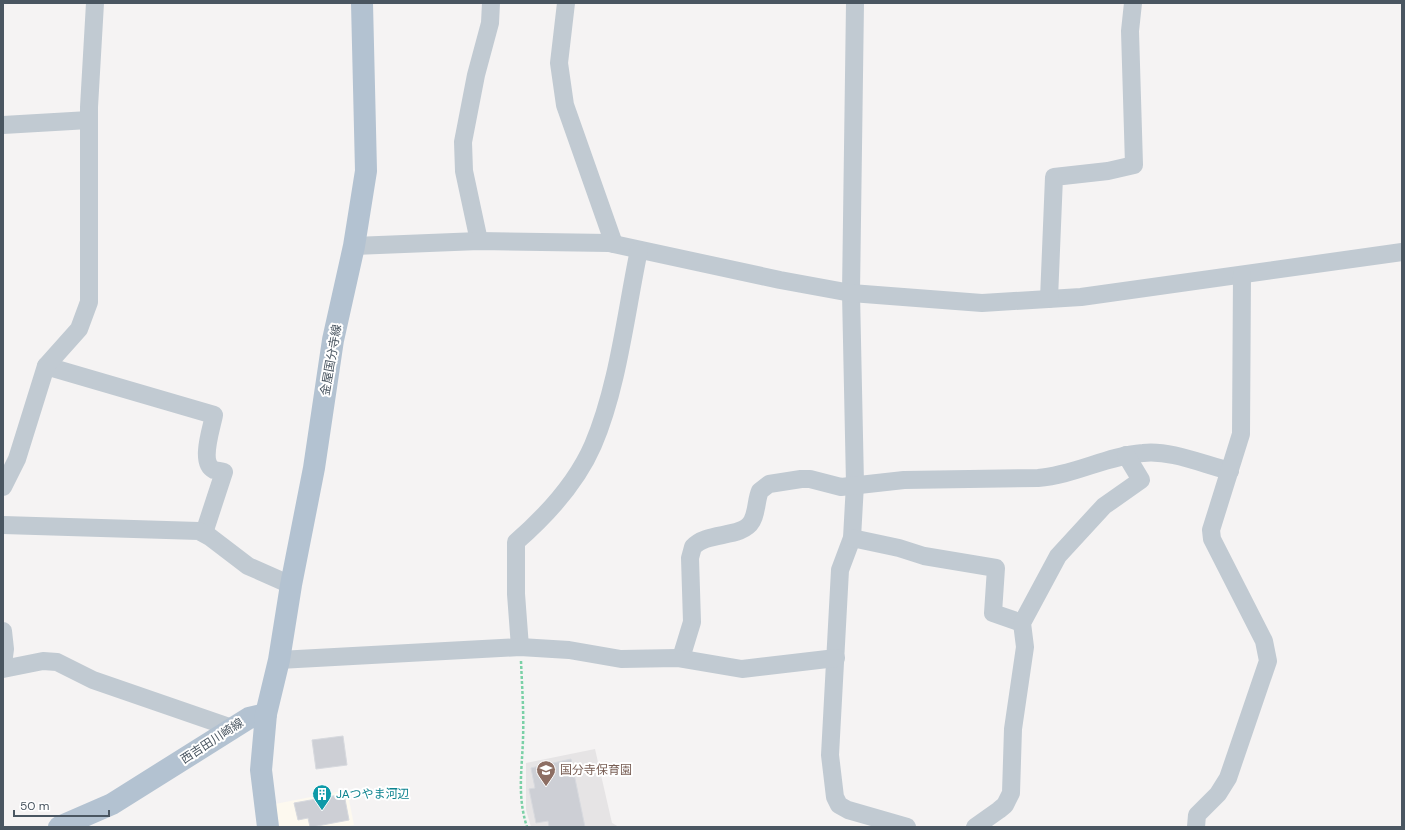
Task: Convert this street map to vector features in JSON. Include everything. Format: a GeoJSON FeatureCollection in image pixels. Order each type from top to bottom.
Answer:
{"type":"FeatureCollection","features":[{"type":"Feature","properties":{"kind":"main road","name":"金屋国分寺線"},"geometry":{"type":"LineString","coordinates":[[266,714],[279,660],[291,585],[314,468],[334,340],[354,246],[366,170],[362,3]]}},
{"type":"Feature","properties":{"kind":"main road","name":"西吉田川崎線"},"geometry":{"type":"LineString","coordinates":[[59,827],[112,804],[249,718],[266,714]]}},
{"type":"Feature","properties":{"kind":"main road"},"geometry":{"type":"LineString","coordinates":[[266,714],[261,770],[268,827]]}},
{"type":"Feature","properties":{"kind":"street"},"geometry":{"type":"LineString","coordinates":[[3,487],[17,459],[46,366],[79,329],[89,302],[89,120],[95,3]]}},
{"type":"Feature","properties":{"kind":"street"},"geometry":{"type":"LineString","coordinates":[[479,241],[464,171],[462,147],[476,75],[490,22],[491,3]]}},
{"type":"Feature","properties":{"kind":"street"},"geometry":{"type":"LineString","coordinates":[[566,3],[559,49],[562,93],[614,244]]}},
{"type":"Feature","properties":{"kind":"street"},"geometry":{"type":"LineString","coordinates":[[855,3],[851,293],[855,484],[852,538],[840,570],[830,755],[835,796],[839,805],[848,810],[907,827]]}},
{"type":"Feature","properties":{"kind":"street"},"geometry":{"type":"LineString","coordinates":[[1049,299],[1054,177],[1108,171],[1134,165],[1130,31],[1134,3]]}},
{"type":"Feature","properties":{"kind":"street"},"geometry":{"type":"LineString","coordinates":[[3,125],[89,120]]}},
{"type":"Feature","properties":{"kind":"street"},"geometry":{"type":"LineString","coordinates":[[354,246],[479,241],[614,244],[851,293],[982,303],[1049,299],[1402,252]]}},
{"type":"Feature","properties":{"kind":"street"},"geometry":{"type":"LineString","coordinates":[[520,647],[516,594],[516,542],[551,508],[578,472],[593,445],[612,386],[638,250]]}},
{"type":"Feature","properties":{"kind":"street"},"geometry":{"type":"LineString","coordinates":[[1196,827],[1198,815],[1218,794],[1228,778],[1268,661],[1264,641],[1212,539],[1211,530],[1241,434],[1242,274]]}},
{"type":"Feature","properties":{"kind":"street"},"geometry":{"type":"LineString","coordinates":[[46,366],[214,414],[206,456],[210,467],[214,470],[224,472],[204,533]]}},
{"type":"Feature","properties":{"kind":"street"},"geometry":{"type":"LineString","coordinates":[[681,658],[692,622],[690,552],[696,544],[710,538],[746,528],[754,516],[760,490],[769,484],[810,479],[841,487],[855,484],[904,480],[1056,477],[1111,458],[1143,453],[1161,453],[1230,471]]}},
{"type":"Feature","properties":{"kind":"street"},"geometry":{"type":"LineString","coordinates":[[975,827],[1000,810],[1011,793],[1013,729],[1025,647],[1022,623],[1058,556],[1104,506],[1141,480],[1126,456]]}},
{"type":"Feature","properties":{"kind":"street"},"geometry":{"type":"LineString","coordinates":[[3,525],[193,530],[204,533],[248,566],[291,585]]}},
{"type":"Feature","properties":{"kind":"street"},"geometry":{"type":"LineString","coordinates":[[852,538],[899,548],[924,556],[996,568],[993,613],[1022,623]]}},
{"type":"Feature","properties":{"kind":"street"},"geometry":{"type":"LineString","coordinates":[[3,631],[6,649],[3,664]]}},
{"type":"Feature","properties":{"kind":"street"},"geometry":{"type":"LineString","coordinates":[[279,660],[520,647],[569,650],[621,659],[681,658],[742,669],[836,658]]}},
{"type":"Feature","properties":{"kind":"street"},"geometry":{"type":"LineString","coordinates":[[3,669],[43,661],[57,662],[93,680],[232,728]]}},
{"type":"Feature","properties":{"kind":"path"},"geometry":{"type":"LineString","coordinates":[[520,647],[523,739],[520,764],[522,810],[527,827]]}},
{"type":"Feature","properties":{"kind":"shaded area"},"geometry":{"type":"Polygon","coordinates":[[[595,749],[612,823],[619,827],[531,827],[526,810],[526,763],[595,749]]]}},
{"type":"Feature","properties":{"kind":"shaded area"},"geometry":{"type":"Polygon","coordinates":[[[347,790],[354,825],[342,827],[280,827],[275,804],[347,790]]]}},
{"type":"Feature","properties":{"kind":"building"},"geometry":{"type":"Polygon","coordinates":[[[343,736],[347,765],[316,769],[312,740],[343,736]]]}},
{"type":"Feature","properties":{"kind":"building"},"geometry":{"type":"Polygon","coordinates":[[[571,759],[585,827],[549,827],[548,821],[536,823],[529,789],[535,788],[531,768],[571,759]]]}},
{"type":"Feature","properties":{"kind":"building","name":"JAつやま河辺"},"geometry":{"type":"Polygon","coordinates":[[[344,794],[349,820],[310,827],[308,818],[298,820],[294,803],[344,794]]]}},
{"type":"Feature","properties":{"kind":"place","name":"国分寺保育園"},"geometry":{"type":"Point","coordinates":[546,787]}},
{"type":"Feature","properties":{"kind":"place","name":"JAつやま河辺"},"geometry":{"type":"Point","coordinates":[322,811]}}]}
